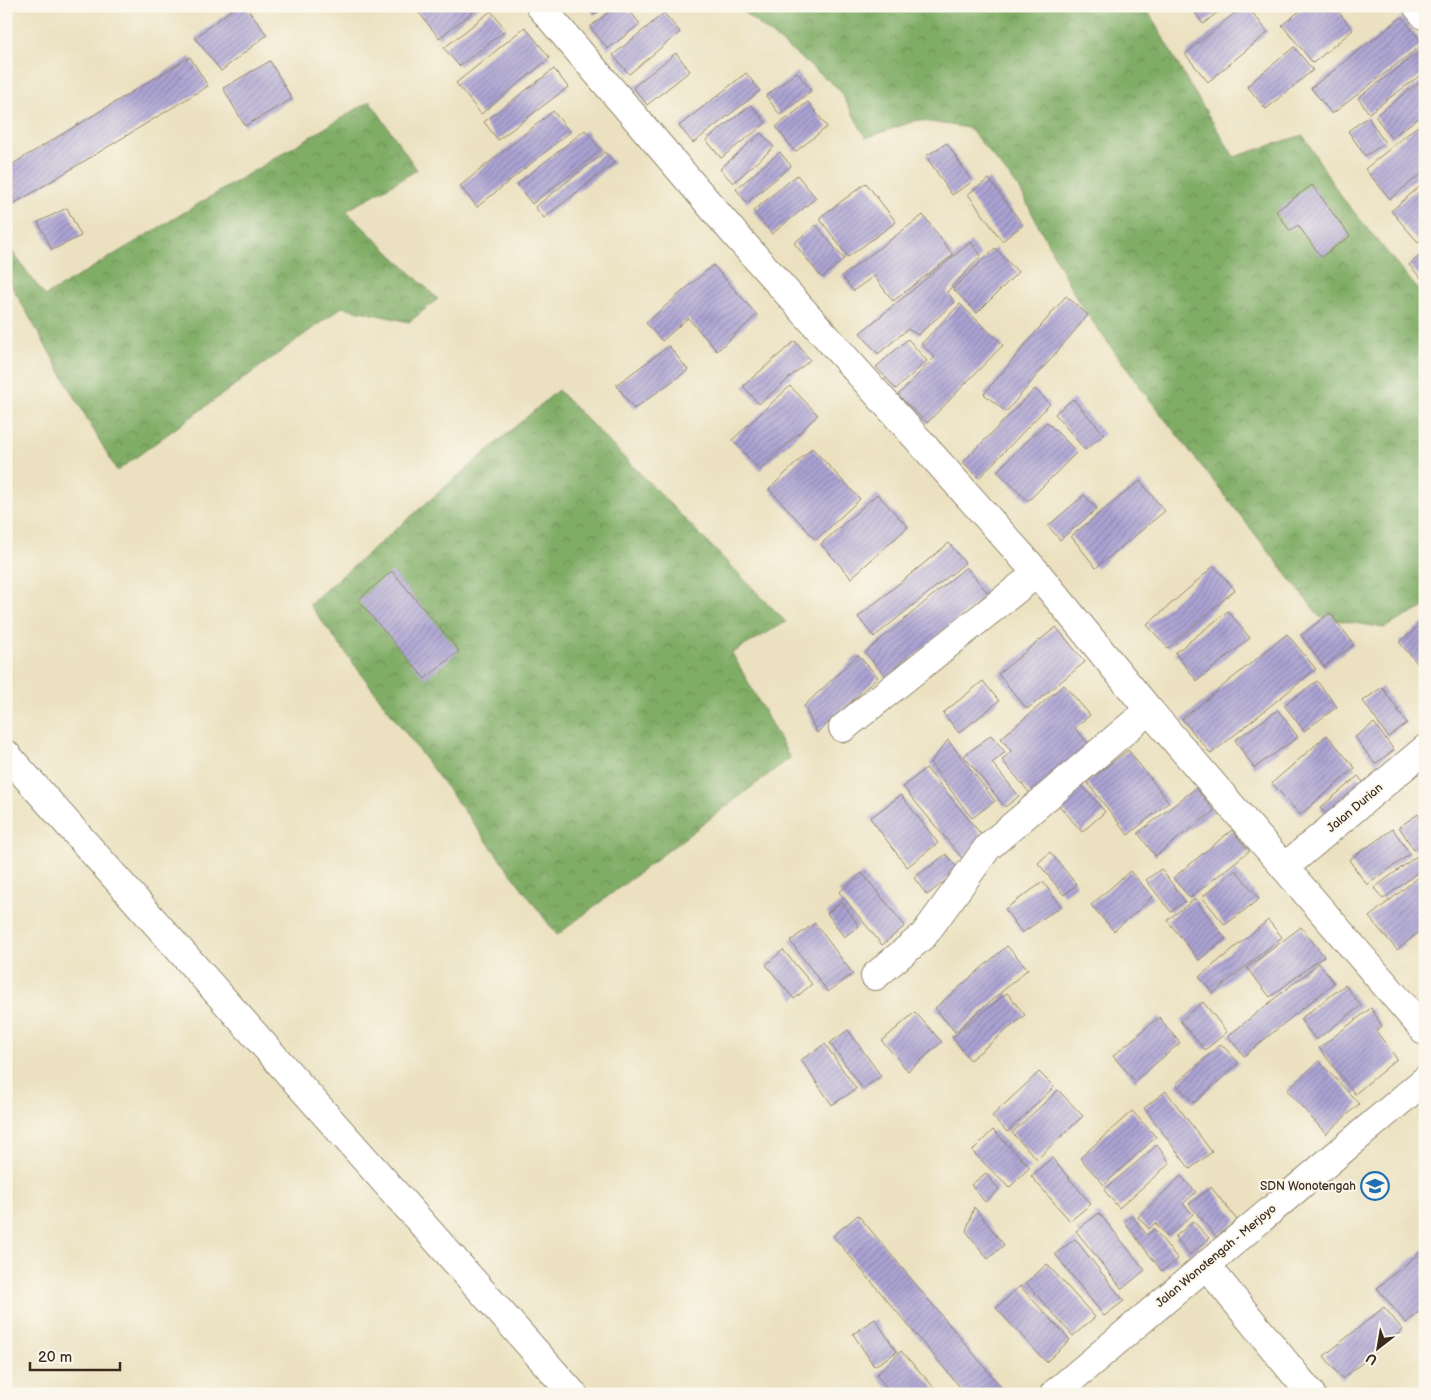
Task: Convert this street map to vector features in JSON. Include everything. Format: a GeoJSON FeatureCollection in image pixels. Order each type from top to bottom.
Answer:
{"type":"FeatureCollection","features":[{"type":"Feature","properties":{"kind":"street"},"geometry":{"type":"LineString","coordinates":[[540,6],[732,232],[1036,573],[1150,710],[1425,1031]]}},
{"type":"Feature","properties":{"kind":"street"},"geometry":{"type":"LineString","coordinates":[[1417,6],[1425,16]]}},
{"type":"Feature","properties":{"kind":"street"},"geometry":{"type":"LineString","coordinates":[[843,728],[1036,573]]}},
{"type":"Feature","properties":{"kind":"street"},"geometry":{"type":"LineString","coordinates":[[875,976],[924,935],[988,847],[1150,710]]}},
{"type":"Feature","properties":{"kind":"street","name":"Jalan Durian"},"geometry":{"type":"LineString","coordinates":[[1285,867],[1425,749]]}},
{"type":"Feature","properties":{"kind":"street"},"geometry":{"type":"LineString","coordinates":[[6,754],[573,1394]]}},
{"type":"Feature","properties":{"kind":"street","name":"Jalan Wonotengah - Merjoyo"},"geometry":{"type":"LineString","coordinates":[[1054,1394],[1425,1080]]}},
{"type":"Feature","properties":{"kind":"street"},"geometry":{"type":"LineString","coordinates":[[1206,1265],[1311,1394]]}},
{"type":"Feature","properties":{"kind":"green space"},"geometry":{"type":"Polygon","coordinates":[[[736,6],[1145,6],[1188,82],[1234,157],[1303,135],[1340,195],[1425,298],[1425,607],[1384,628],[1320,617],[1149,399],[1079,303],[1019,188],[969,128],[917,120],[866,138],[839,89],[736,6]]]}},
{"type":"Feature","properties":{"kind":"green space"},"geometry":{"type":"Polygon","coordinates":[[[370,101],[417,170],[346,211],[438,299],[409,322],[342,307],[117,471],[6,276],[6,243],[45,296],[370,101]]]}},
{"type":"Feature","properties":{"kind":"green space"},"geometry":{"type":"Polygon","coordinates":[[[558,390],[786,622],[732,653],[790,758],[557,935],[309,604],[558,390]]]}},
{"type":"Feature","properties":{"kind":"building"},"geometry":{"type":"Polygon","coordinates":[[[236,6],[245,6],[267,35],[221,71],[195,38],[236,6]]]}},
{"type":"Feature","properties":{"kind":"building"},"geometry":{"type":"Polygon","coordinates":[[[419,6],[480,6],[439,38],[416,9],[419,6]]]}},
{"type":"Feature","properties":{"kind":"building"},"geometry":{"type":"Polygon","coordinates":[[[589,6],[607,6],[594,15],[589,6]]]}},
{"type":"Feature","properties":{"kind":"building"},"geometry":{"type":"Polygon","coordinates":[[[616,6],[626,6],[640,24],[608,49],[590,27],[616,6]]]}},
{"type":"Feature","properties":{"kind":"building"},"geometry":{"type":"Polygon","coordinates":[[[1190,6],[1225,6],[1203,24],[1190,6]]]}},
{"type":"Feature","properties":{"kind":"building"},"geometry":{"type":"Polygon","coordinates":[[[1243,6],[1247,6],[1268,32],[1208,82],[1185,54],[1243,6]]]}},
{"type":"Feature","properties":{"kind":"building"},"geometry":{"type":"Polygon","coordinates":[[[1306,6],[1334,6],[1353,30],[1313,63],[1282,25],[1306,6]]]}},
{"type":"Feature","properties":{"kind":"building"},"geometry":{"type":"Polygon","coordinates":[[[491,11],[506,30],[459,66],[444,48],[491,11]]]}},
{"type":"Feature","properties":{"kind":"building"},"geometry":{"type":"Polygon","coordinates":[[[664,13],[680,32],[629,74],[613,55],[664,13]]]}},
{"type":"Feature","properties":{"kind":"building"},"geometry":{"type":"Polygon","coordinates":[[[1402,17],[1423,44],[1332,114],[1311,88],[1402,17]]]}},
{"type":"Feature","properties":{"kind":"building"},"geometry":{"type":"Polygon","coordinates":[[[525,27],[550,58],[481,114],[456,83],[525,27]]]}},
{"type":"Feature","properties":{"kind":"building"},"geometry":{"type":"Polygon","coordinates":[[[1294,47],[1313,70],[1266,109],[1247,86],[1294,47]]]}},
{"type":"Feature","properties":{"kind":"building"},"geometry":{"type":"Polygon","coordinates":[[[1419,52],[1425,60],[1425,72],[1369,113],[1358,98],[1419,52]]]}},
{"type":"Feature","properties":{"kind":"building"},"geometry":{"type":"Polygon","coordinates":[[[676,53],[690,71],[647,105],[633,87],[676,53]]]}},
{"type":"Feature","properties":{"kind":"building"},"geometry":{"type":"Polygon","coordinates":[[[190,57],[208,86],[12,205],[6,195],[6,168],[190,57]]]}},
{"type":"Feature","properties":{"kind":"building"},"geometry":{"type":"Polygon","coordinates":[[[270,61],[292,99],[245,126],[223,88],[270,61]]]}},
{"type":"Feature","properties":{"kind":"building"},"geometry":{"type":"Polygon","coordinates":[[[554,69],[568,87],[498,140],[484,122],[554,69]]]}},
{"type":"Feature","properties":{"kind":"building"},"geometry":{"type":"Polygon","coordinates":[[[797,72],[811,91],[780,115],[766,96],[797,72]]]}},
{"type":"Feature","properties":{"kind":"building"},"geometry":{"type":"Polygon","coordinates":[[[746,73],[760,91],[693,143],[679,126],[746,73]]]}},
{"type":"Feature","properties":{"kind":"building"},"geometry":{"type":"Polygon","coordinates":[[[1425,78],[1425,113],[1391,138],[1375,116],[1425,78]]]}},
{"type":"Feature","properties":{"kind":"building"},"geometry":{"type":"Polygon","coordinates":[[[808,102],[827,127],[795,152],[776,127],[808,102]]]}},
{"type":"Feature","properties":{"kind":"building"},"geometry":{"type":"Polygon","coordinates":[[[751,105],[766,123],[721,158],[706,140],[751,105]]]}},
{"type":"Feature","properties":{"kind":"building"},"geometry":{"type":"Polygon","coordinates":[[[553,111],[570,132],[477,207],[460,186],[553,111]]]}},
{"type":"Feature","properties":{"kind":"building"},"geometry":{"type":"Polygon","coordinates":[[[1368,117],[1385,143],[1365,156],[1348,131],[1368,117]]]}},
{"type":"Feature","properties":{"kind":"building"},"geometry":{"type":"Polygon","coordinates":[[[1425,120],[1425,171],[1390,199],[1365,169],[1425,120]]]}},
{"type":"Feature","properties":{"kind":"building"},"geometry":{"type":"Polygon","coordinates":[[[585,130],[601,150],[532,204],[517,184],[585,130]]]}},
{"type":"Feature","properties":{"kind":"building"},"geometry":{"type":"Polygon","coordinates":[[[761,133],[774,147],[733,183],[720,169],[761,133]]]}},
{"type":"Feature","properties":{"kind":"building"},"geometry":{"type":"Polygon","coordinates":[[[947,143],[972,182],[952,195],[926,156],[947,143]]]}},
{"type":"Feature","properties":{"kind":"building"},"geometry":{"type":"Polygon","coordinates":[[[605,152],[614,163],[544,218],[535,207],[605,152]]]}},
{"type":"Feature","properties":{"kind":"building"},"geometry":{"type":"Polygon","coordinates":[[[780,152],[791,166],[747,203],[736,189],[780,152]]]}},
{"type":"Feature","properties":{"kind":"building"},"geometry":{"type":"Polygon","coordinates":[[[797,175],[816,198],[772,234],[753,211],[797,175]]]}},
{"type":"Feature","properties":{"kind":"building"},"geometry":{"type":"Polygon","coordinates":[[[989,179],[1023,225],[1002,241],[968,194],[989,179]]]}},
{"type":"Feature","properties":{"kind":"building"},"geometry":{"type":"Polygon","coordinates":[[[1425,182],[1425,236],[1418,242],[1391,211],[1425,182]]]}},
{"type":"Feature","properties":{"kind":"building"},"geometry":{"type":"Polygon","coordinates":[[[866,183],[896,222],[848,257],[819,218],[866,183]]]}},
{"type":"Feature","properties":{"kind":"building"},"geometry":{"type":"Polygon","coordinates":[[[1312,185],[1350,236],[1321,257],[1298,225],[1290,231],[1276,211],[1312,185]]]}},
{"type":"Feature","properties":{"kind":"building"},"geometry":{"type":"Polygon","coordinates":[[[67,208],[81,236],[52,250],[38,222],[67,208]]]}},
{"type":"Feature","properties":{"kind":"building"},"geometry":{"type":"Polygon","coordinates":[[[923,215],[953,255],[893,301],[874,276],[853,291],[842,276],[923,215]]]}},
{"type":"Feature","properties":{"kind":"building"},"geometry":{"type":"Polygon","coordinates":[[[816,225],[844,259],[822,278],[794,243],[816,225]]]}},
{"type":"Feature","properties":{"kind":"building"},"geometry":{"type":"Polygon","coordinates":[[[971,242],[981,256],[947,292],[955,302],[918,335],[908,329],[878,354],[860,333],[971,242]]]}},
{"type":"Feature","properties":{"kind":"building"},"geometry":{"type":"Polygon","coordinates":[[[995,248],[1018,272],[977,313],[953,289],[995,248]]]}},
{"type":"Feature","properties":{"kind":"building"},"geometry":{"type":"Polygon","coordinates":[[[1425,251],[1425,282],[1409,265],[1425,251]]]}},
{"type":"Feature","properties":{"kind":"building"},"geometry":{"type":"Polygon","coordinates":[[[713,265],[757,315],[717,351],[688,318],[662,341],[646,323],[713,265]]]}},
{"type":"Feature","properties":{"kind":"building"},"geometry":{"type":"Polygon","coordinates":[[[1066,296],[1088,315],[1006,412],[984,394],[1066,296]]]}},
{"type":"Feature","properties":{"kind":"building"},"geometry":{"type":"Polygon","coordinates":[[[960,304],[1003,345],[927,423],[898,395],[935,357],[921,344],[960,304]]]}},
{"type":"Feature","properties":{"kind":"building"},"geometry":{"type":"Polygon","coordinates":[[[908,339],[927,361],[896,389],[876,367],[908,339]]]}},
{"type":"Feature","properties":{"kind":"building"},"geometry":{"type":"Polygon","coordinates":[[[795,341],[810,360],[759,404],[743,386],[795,341]]]}},
{"type":"Feature","properties":{"kind":"building"},"geometry":{"type":"Polygon","coordinates":[[[669,346],[688,370],[634,409],[616,385],[669,346]]]}},
{"type":"Feature","properties":{"kind":"building"},"geometry":{"type":"Polygon","coordinates":[[[790,386],[818,415],[760,470],[732,440],[790,386]]]}},
{"type":"Feature","properties":{"kind":"building"},"geometry":{"type":"Polygon","coordinates":[[[1035,389],[1050,404],[979,478],[963,462],[1035,389]]]}},
{"type":"Feature","properties":{"kind":"building"},"geometry":{"type":"Polygon","coordinates":[[[1073,399],[1104,434],[1085,450],[1055,414],[1073,399]]]}},
{"type":"Feature","properties":{"kind":"building"},"geometry":{"type":"Polygon","coordinates":[[[1047,422],[1077,452],[1028,501],[997,471],[1047,422]]]}},
{"type":"Feature","properties":{"kind":"building"},"geometry":{"type":"Polygon","coordinates":[[[812,448],[860,499],[816,540],[769,489],[812,448]]]}},
{"type":"Feature","properties":{"kind":"building"},"geometry":{"type":"Polygon","coordinates":[[[1140,481],[1165,511],[1096,568],[1071,536],[1140,481]]]}},
{"type":"Feature","properties":{"kind":"building"},"geometry":{"type":"Polygon","coordinates":[[[877,494],[908,527],[851,578],[821,544],[877,494]]]}},
{"type":"Feature","properties":{"kind":"building"},"geometry":{"type":"Polygon","coordinates":[[[1084,495],[1097,509],[1060,540],[1048,526],[1084,495]]]}},
{"type":"Feature","properties":{"kind":"building"},"geometry":{"type":"Polygon","coordinates":[[[949,543],[965,563],[874,637],[858,617],[949,543]]]}},
{"type":"Feature","properties":{"kind":"building"},"geometry":{"type":"Polygon","coordinates":[[[1214,566],[1235,590],[1168,648],[1147,625],[1214,566]]]}},
{"type":"Feature","properties":{"kind":"building"},"geometry":{"type":"Polygon","coordinates":[[[966,567],[988,593],[888,679],[865,653],[966,567]]]}},
{"type":"Feature","properties":{"kind":"building"},"geometry":{"type":"Polygon","coordinates":[[[392,571],[459,651],[425,679],[358,600],[392,571]]]}},
{"type":"Feature","properties":{"kind":"building"},"geometry":{"type":"Polygon","coordinates":[[[1228,611],[1250,638],[1197,681],[1175,653],[1228,611]]]}},
{"type":"Feature","properties":{"kind":"building"},"geometry":{"type":"Polygon","coordinates":[[[1330,613],[1354,644],[1324,667],[1301,635],[1330,613]]]}},
{"type":"Feature","properties":{"kind":"building"},"geometry":{"type":"Polygon","coordinates":[[[1425,621],[1425,672],[1399,642],[1425,621]]]}},
{"type":"Feature","properties":{"kind":"building"},"geometry":{"type":"Polygon","coordinates":[[[1056,627],[1085,662],[1027,709],[998,674],[1056,627]]]}},
{"type":"Feature","properties":{"kind":"building"},"geometry":{"type":"Polygon","coordinates":[[[1287,634],[1316,669],[1211,754],[1182,719],[1287,634]]]}},
{"type":"Feature","properties":{"kind":"building"},"geometry":{"type":"Polygon","coordinates":[[[858,655],[878,677],[817,733],[804,706],[858,655]]]}},
{"type":"Feature","properties":{"kind":"building"},"geometry":{"type":"Polygon","coordinates":[[[983,681],[999,701],[959,733],[943,713],[983,681]]]}},
{"type":"Feature","properties":{"kind":"building"},"geometry":{"type":"Polygon","coordinates":[[[1317,681],[1337,707],[1304,731],[1284,705],[1317,681]]]}},
{"type":"Feature","properties":{"kind":"building"},"geometry":{"type":"Polygon","coordinates":[[[1064,685],[1090,715],[1075,728],[1093,749],[1034,798],[1002,760],[1011,751],[1001,738],[1064,685]]]}},
{"type":"Feature","properties":{"kind":"building"},"geometry":{"type":"Polygon","coordinates":[[[1382,687],[1407,723],[1388,737],[1363,701],[1382,687]]]}},
{"type":"Feature","properties":{"kind":"building"},"geometry":{"type":"Polygon","coordinates":[[[1278,710],[1298,737],[1254,768],[1235,740],[1278,710]]]}},
{"type":"Feature","properties":{"kind":"building"},"geometry":{"type":"Polygon","coordinates":[[[1374,723],[1394,750],[1375,764],[1355,737],[1374,723]]]}},
{"type":"Feature","properties":{"kind":"building"},"geometry":{"type":"Polygon","coordinates":[[[991,735],[1005,752],[992,763],[1019,796],[1005,807],[964,756],[991,735]]]}},
{"type":"Feature","properties":{"kind":"building"},"geometry":{"type":"Polygon","coordinates":[[[1327,735],[1355,768],[1300,815],[1272,783],[1327,735]]]}},
{"type":"Feature","properties":{"kind":"building"},"geometry":{"type":"Polygon","coordinates":[[[948,740],[995,801],[972,818],[930,763],[948,740]]]}},
{"type":"Feature","properties":{"kind":"building"},"geometry":{"type":"Polygon","coordinates":[[[1128,750],[1169,802],[1128,835],[1087,782],[1128,750]]]}},
{"type":"Feature","properties":{"kind":"building"},"geometry":{"type":"Polygon","coordinates":[[[926,768],[985,839],[962,858],[903,787],[926,768]]]}},
{"type":"Feature","properties":{"kind":"building"},"geometry":{"type":"Polygon","coordinates":[[[1358,776],[1367,787],[1330,819],[1320,808],[1358,776]]]}},
{"type":"Feature","properties":{"kind":"building"},"geometry":{"type":"Polygon","coordinates":[[[1079,782],[1105,812],[1082,832],[1056,802],[1079,782]]]}},
{"type":"Feature","properties":{"kind":"building"},"geometry":{"type":"Polygon","coordinates":[[[1196,788],[1214,811],[1155,856],[1138,833],[1196,788]]]}},
{"type":"Feature","properties":{"kind":"building"},"geometry":{"type":"Polygon","coordinates":[[[901,795],[938,843],[907,867],[870,818],[901,795]]]}},
{"type":"Feature","properties":{"kind":"building"},"geometry":{"type":"Polygon","coordinates":[[[1418,814],[1425,824],[1425,842],[1414,850],[1399,827],[1418,814]]]}},
{"type":"Feature","properties":{"kind":"building"},"geometry":{"type":"Polygon","coordinates":[[[1393,829],[1410,854],[1367,885],[1349,860],[1393,829]]]}},
{"type":"Feature","properties":{"kind":"building"},"geometry":{"type":"Polygon","coordinates":[[[1232,830],[1249,851],[1190,898],[1173,878],[1232,830]]]}},
{"type":"Feature","properties":{"kind":"building"},"geometry":{"type":"Polygon","coordinates":[[[1425,850],[1425,867],[1383,899],[1374,888],[1425,850]]]}},
{"type":"Feature","properties":{"kind":"building"},"geometry":{"type":"Polygon","coordinates":[[[1050,852],[1077,885],[1064,895],[1038,863],[1050,852]]]}},
{"type":"Feature","properties":{"kind":"building"},"geometry":{"type":"Polygon","coordinates":[[[946,854],[959,870],[927,895],[914,878],[946,854]]]}},
{"type":"Feature","properties":{"kind":"building"},"geometry":{"type":"Polygon","coordinates":[[[1161,869],[1185,901],[1171,912],[1146,880],[1161,869]]]}},
{"type":"Feature","properties":{"kind":"building"},"geometry":{"type":"Polygon","coordinates":[[[1236,870],[1259,899],[1225,925],[1202,897],[1236,870]]]}},
{"type":"Feature","properties":{"kind":"building"},"geometry":{"type":"Polygon","coordinates":[[[1130,871],[1153,897],[1114,931],[1091,905],[1130,871]]]}},
{"type":"Feature","properties":{"kind":"building"},"geometry":{"type":"Polygon","coordinates":[[[1425,872],[1425,927],[1397,950],[1369,917],[1425,872]]]}},
{"type":"Feature","properties":{"kind":"building"},"geometry":{"type":"Polygon","coordinates":[[[862,873],[905,926],[882,945],[839,892],[862,873]]]}},
{"type":"Feature","properties":{"kind":"building"},"geometry":{"type":"Polygon","coordinates":[[[1043,882],[1061,906],[1022,933],[1005,909],[1043,882]]]}},
{"type":"Feature","properties":{"kind":"building"},"geometry":{"type":"Polygon","coordinates":[[[1195,899],[1226,939],[1199,960],[1167,920],[1195,899]]]}},
{"type":"Feature","properties":{"kind":"building"},"geometry":{"type":"Polygon","coordinates":[[[842,902],[859,926],[844,937],[827,913],[842,902]]]}},
{"type":"Feature","properties":{"kind":"building"},"geometry":{"type":"Polygon","coordinates":[[[1268,920],[1282,937],[1213,993],[1199,977],[1268,920]]]}},
{"type":"Feature","properties":{"kind":"building"},"geometry":{"type":"Polygon","coordinates":[[[815,923],[853,974],[828,992],[790,941],[815,923]]]}},
{"type":"Feature","properties":{"kind":"building"},"geometry":{"type":"Polygon","coordinates":[[[1301,927],[1324,956],[1270,997],[1247,968],[1301,927]]]}},
{"type":"Feature","properties":{"kind":"building"},"geometry":{"type":"Polygon","coordinates":[[[1007,946],[1028,969],[955,1032],[935,1008],[1007,946]]]}},
{"type":"Feature","properties":{"kind":"building"},"geometry":{"type":"Polygon","coordinates":[[[783,950],[812,984],[794,999],[766,965],[783,950]]]}},
{"type":"Feature","properties":{"kind":"building"},"geometry":{"type":"Polygon","coordinates":[[[1319,963],[1334,983],[1244,1056],[1228,1036],[1319,963]]]}},
{"type":"Feature","properties":{"kind":"building"},"geometry":{"type":"Polygon","coordinates":[[[1345,985],[1361,1006],[1316,1040],[1300,1019],[1345,985]]]}},
{"type":"Feature","properties":{"kind":"building"},"geometry":{"type":"Polygon","coordinates":[[[1007,993],[1025,1015],[970,1060],[952,1037],[1007,993]]]}},
{"type":"Feature","properties":{"kind":"building"},"geometry":{"type":"Polygon","coordinates":[[[1203,1002],[1227,1032],[1205,1050],[1180,1021],[1203,1002]]]}},
{"type":"Feature","properties":{"kind":"building"},"geometry":{"type":"Polygon","coordinates":[[[1371,1008],[1382,1026],[1376,1031],[1397,1059],[1355,1094],[1319,1048],[1371,1008]]]}},
{"type":"Feature","properties":{"kind":"building"},"geometry":{"type":"Polygon","coordinates":[[[915,1012],[942,1042],[908,1071],[882,1041],[915,1012]]]}},
{"type":"Feature","properties":{"kind":"building"},"geometry":{"type":"Polygon","coordinates":[[[1159,1017],[1180,1043],[1135,1081],[1113,1056],[1159,1017]]]}},
{"type":"Feature","properties":{"kind":"building"},"geometry":{"type":"Polygon","coordinates":[[[848,1030],[881,1076],[863,1089],[830,1043],[848,1030]]]}},
{"type":"Feature","properties":{"kind":"building"},"geometry":{"type":"Polygon","coordinates":[[[825,1044],[856,1089],[832,1105],[801,1060],[825,1044]]]}},
{"type":"Feature","properties":{"kind":"building"},"geometry":{"type":"Polygon","coordinates":[[[1221,1044],[1239,1063],[1194,1103],[1176,1084],[1221,1044]]]}},
{"type":"Feature","properties":{"kind":"building"},"geometry":{"type":"Polygon","coordinates":[[[1319,1061],[1359,1104],[1326,1134],[1287,1090],[1319,1061]]]}},
{"type":"Feature","properties":{"kind":"building"},"geometry":{"type":"Polygon","coordinates":[[[1039,1072],[1054,1087],[1007,1132],[992,1116],[1039,1072]]]}},
{"type":"Feature","properties":{"kind":"building"},"geometry":{"type":"Polygon","coordinates":[[[1058,1090],[1083,1116],[1037,1159],[1012,1133],[1058,1090]]]}},
{"type":"Feature","properties":{"kind":"building"},"geometry":{"type":"Polygon","coordinates":[[[1166,1091],[1212,1152],[1190,1169],[1144,1108],[1166,1091]]]}},
{"type":"Feature","properties":{"kind":"building"},"geometry":{"type":"Polygon","coordinates":[[[1132,1111],[1156,1137],[1104,1185],[1080,1158],[1132,1111]]]}},
{"type":"Feature","properties":{"kind":"building"},"geometry":{"type":"Polygon","coordinates":[[[993,1130],[1030,1167],[1009,1188],[972,1151],[993,1130]]]}},
{"type":"Feature","properties":{"kind":"building"},"geometry":{"type":"Polygon","coordinates":[[[1157,1145],[1170,1163],[1119,1208],[1104,1190],[1157,1145]]]}},
{"type":"Feature","properties":{"kind":"building"},"geometry":{"type":"Polygon","coordinates":[[[1052,1158],[1091,1204],[1070,1221],[1031,1176],[1052,1158]]]}},
{"type":"Feature","properties":{"kind":"building"},"geometry":{"type":"Polygon","coordinates":[[[986,1173],[999,1190],[985,1202],[971,1185],[986,1173]]]}},
{"type":"Feature","properties":{"kind":"building"},"geometry":{"type":"Polygon","coordinates":[[[1181,1176],[1196,1192],[1183,1204],[1193,1214],[1168,1237],[1155,1223],[1149,1229],[1138,1217],[1181,1176]]]}},
{"type":"Feature","properties":{"kind":"building"},"geometry":{"type":"Polygon","coordinates":[[[1211,1187],[1237,1220],[1216,1237],[1189,1204],[1211,1187]]]}},
{"type":"Feature","properties":{"kind":"building"},"geometry":{"type":"Polygon","coordinates":[[[974,1207],[1004,1245],[988,1259],[966,1231],[974,1207]]]}},
{"type":"Feature","properties":{"kind":"building"},"geometry":{"type":"Polygon","coordinates":[[[1099,1213],[1145,1270],[1122,1289],[1076,1231],[1099,1213]]]}},
{"type":"Feature","properties":{"kind":"building"},"geometry":{"type":"Polygon","coordinates":[[[858,1215],[1007,1394],[966,1394],[833,1236],[858,1215]]]}},
{"type":"Feature","properties":{"kind":"building"},"geometry":{"type":"Polygon","coordinates":[[[1132,1216],[1147,1235],[1154,1229],[1178,1259],[1162,1271],[1124,1222],[1132,1216]]]}},
{"type":"Feature","properties":{"kind":"building"},"geometry":{"type":"Polygon","coordinates":[[[1193,1221],[1209,1238],[1190,1255],[1175,1237],[1193,1221]]]}},
{"type":"Feature","properties":{"kind":"building"},"geometry":{"type":"Polygon","coordinates":[[[1075,1239],[1124,1301],[1104,1316],[1055,1254],[1075,1239]]]}},
{"type":"Feature","properties":{"kind":"building"},"geometry":{"type":"Polygon","coordinates":[[[1425,1248],[1425,1307],[1406,1323],[1377,1288],[1425,1248]]]}},
{"type":"Feature","properties":{"kind":"building"},"geometry":{"type":"Polygon","coordinates":[[[1047,1264],[1095,1317],[1073,1336],[1026,1283],[1047,1264]]]}},
{"type":"Feature","properties":{"kind":"building"},"geometry":{"type":"Polygon","coordinates":[[[1020,1286],[1070,1340],[1046,1362],[996,1308],[1020,1286]]]}},
{"type":"Feature","properties":{"kind":"building"},"geometry":{"type":"Polygon","coordinates":[[[1384,1307],[1403,1330],[1342,1379],[1324,1356],[1384,1307]]]}},
{"type":"Feature","properties":{"kind":"building"},"geometry":{"type":"Polygon","coordinates":[[[875,1319],[897,1352],[874,1366],[853,1334],[875,1319]]]}},
{"type":"Feature","properties":{"kind":"building"},"geometry":{"type":"Polygon","coordinates":[[[901,1351],[940,1394],[893,1394],[876,1375],[901,1351]]]}},
{"type":"Feature","properties":{"kind":"place","name":"SDN Wonotengah"},"geometry":{"type":"Point","coordinates":[1375,1186]}}]}
